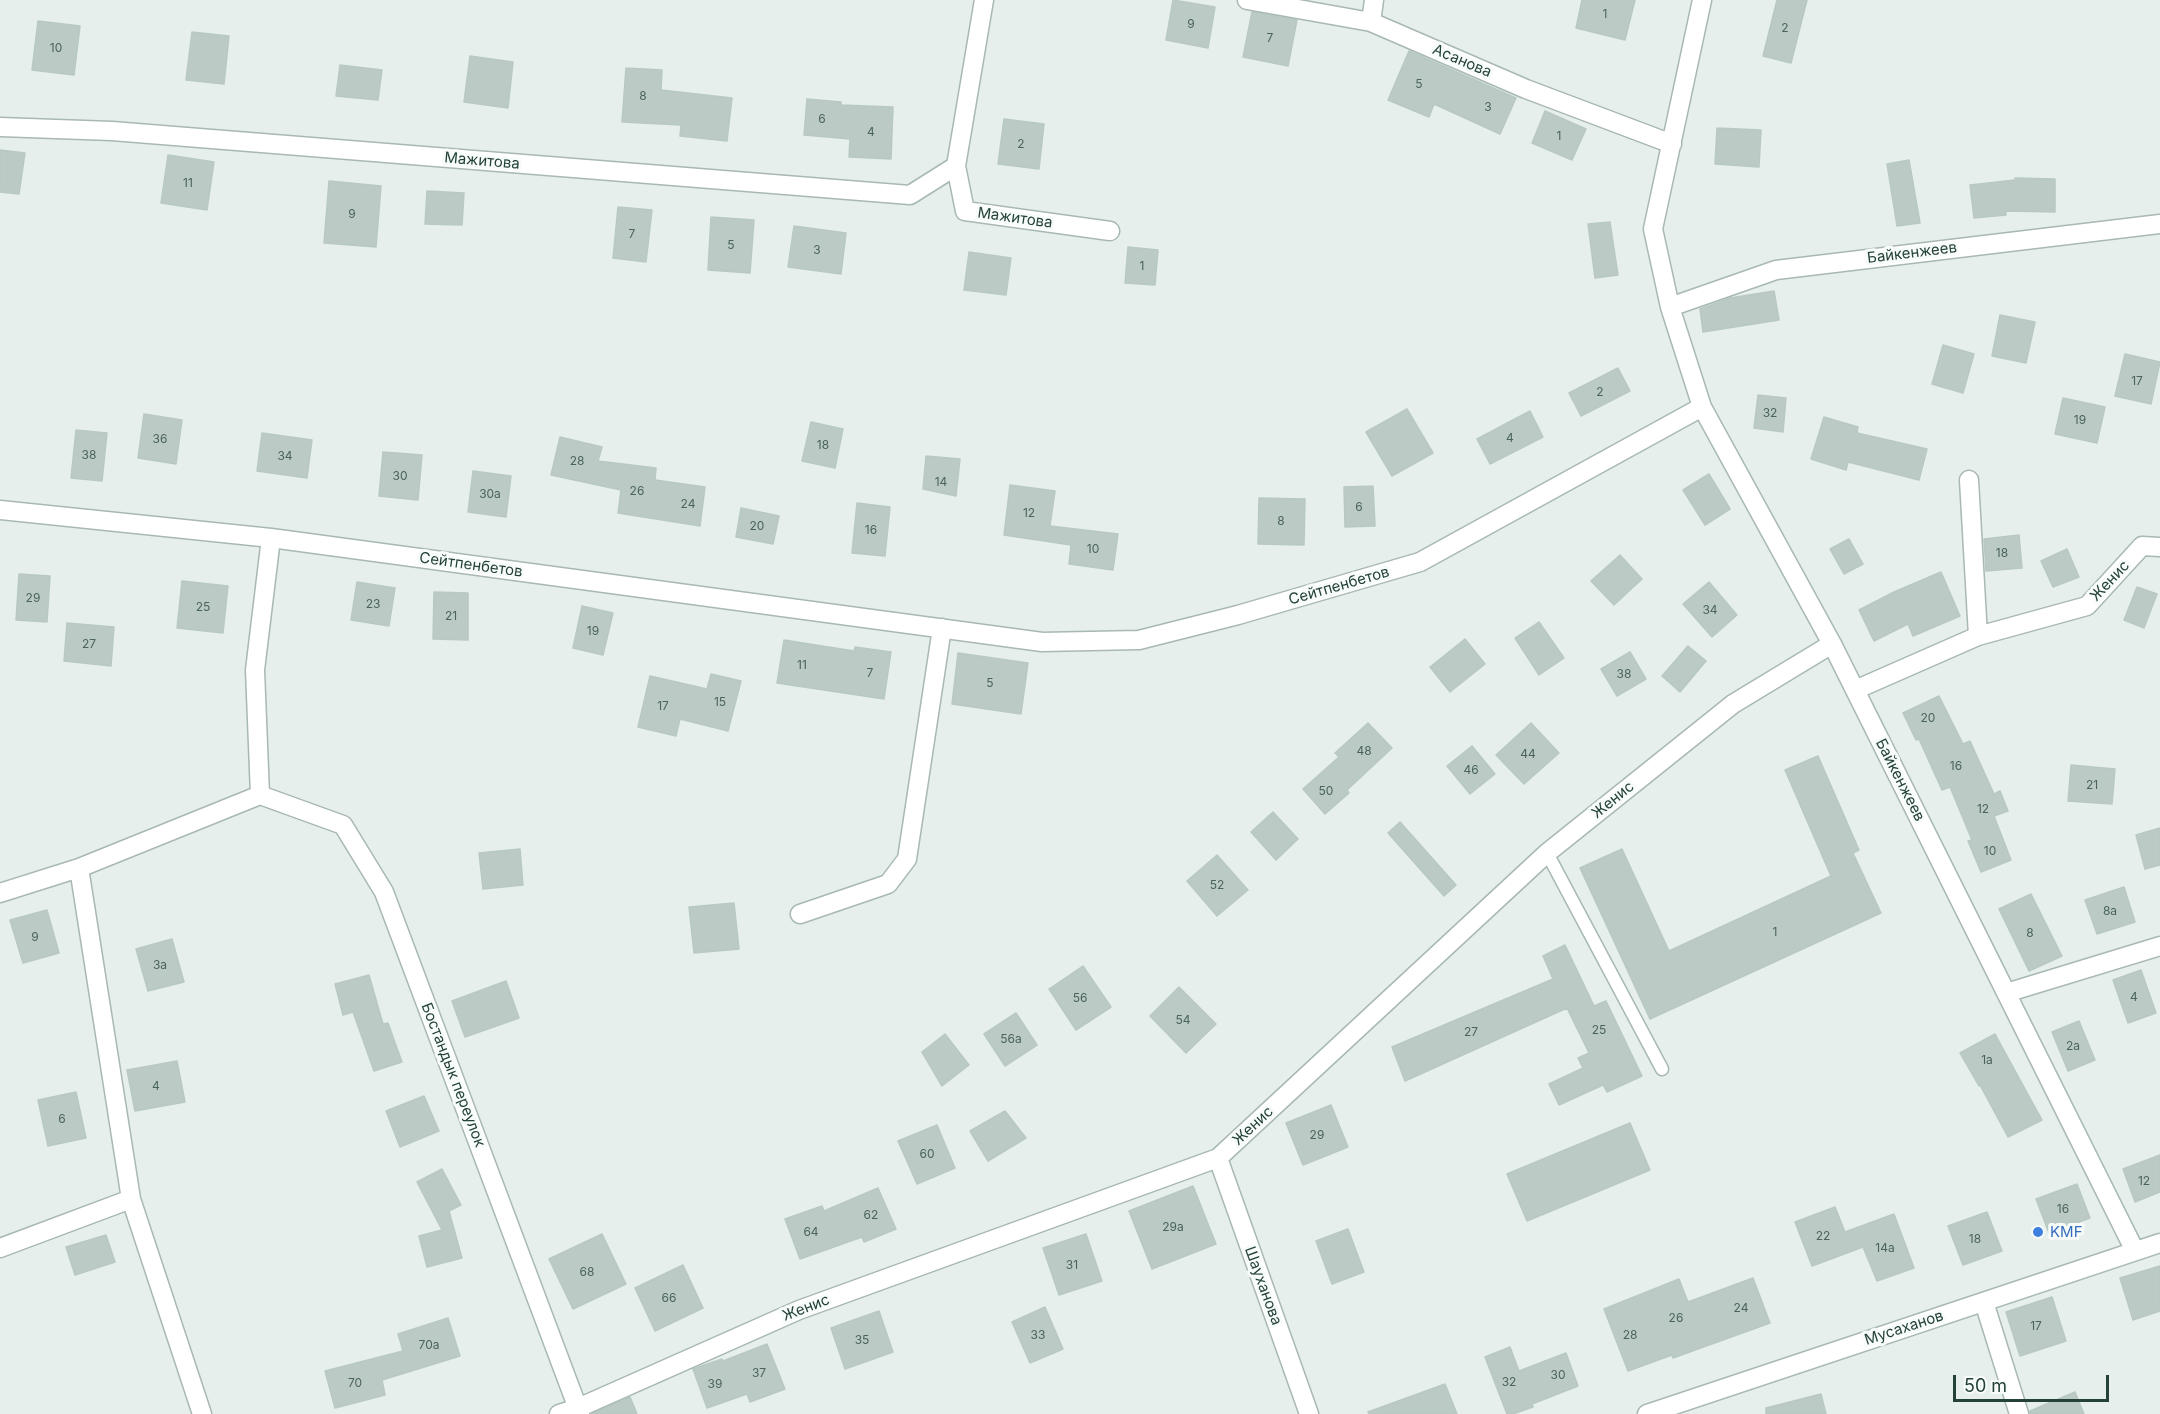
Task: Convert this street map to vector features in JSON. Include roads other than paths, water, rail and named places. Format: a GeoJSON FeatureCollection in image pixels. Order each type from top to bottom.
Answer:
{"type":"FeatureCollection","features":[{"type":"Feature","properties":{"kind":"street","name":"Мажитова"},"geometry":{"type":"LineString","coordinates":[[984,0],[956,166],[966,211],[1110,231]]}},
{"type":"Feature","properties":{"kind":"street","name":"Асанова"},"geometry":{"type":"LineString","coordinates":[[1247,0],[1371,22],[1526,89],[1672,144]]}},
{"type":"Feature","properties":{"kind":"street"},"geometry":{"type":"LineString","coordinates":[[1371,22],[1374,0]]}},
{"type":"Feature","properties":{"kind":"street","name":"Байкенжеев"},"geometry":{"type":"LineString","coordinates":[[1702,0],[1653,229],[1670,307],[1702,407],[1832,644],[2135,1251]]}},
{"type":"Feature","properties":{"kind":"street","name":"Мажитова"},"geometry":{"type":"LineString","coordinates":[[0,128],[112,131],[910,195],[956,166]]}},
{"type":"Feature","properties":{"kind":"street","name":"Байкенжеев"},"geometry":{"type":"LineString","coordinates":[[1670,307],[1776,270],[2160,224]]}},
{"type":"Feature","properties":{"kind":"street","name":"Сейтпенбетов"},"geometry":{"type":"LineString","coordinates":[[0,510],[272,538],[1042,642],[1139,640],[1238,615],[1420,562],[1702,407]]}},
{"type":"Feature","properties":{"kind":"street"},"geometry":{"type":"LineString","coordinates":[[1969,480],[1978,636]]}},
{"type":"Feature","properties":{"kind":"street"},"geometry":{"type":"LineString","coordinates":[[0,893],[79,868],[260,795],[255,670],[272,538]]}},
{"type":"Feature","properties":{"kind":"street","name":"Женис"},"geometry":{"type":"LineString","coordinates":[[1855,690],[1978,636],[2087,606],[2142,546],[2160,547]]}},
{"type":"Feature","properties":{"kind":"street"},"geometry":{"type":"LineString","coordinates":[[800,914],[888,884],[907,859],[942,628]]}},
{"type":"Feature","properties":{"kind":"street","name":"Женис"},"geometry":{"type":"LineString","coordinates":[[559,1414],[579,1411],[799,1310],[1218,1158],[1547,853],[1733,704],[1832,644]]}},
{"type":"Feature","properties":{"kind":"street","name":"Бостандык переулок"},"geometry":{"type":"LineString","coordinates":[[260,795],[343,825],[384,892],[579,1411]]}},
{"type":"Feature","properties":{"kind":"street"},"geometry":{"type":"LineString","coordinates":[[79,868],[131,1199],[202,1414]]}},
{"type":"Feature","properties":{"kind":"street"},"geometry":{"type":"LineString","coordinates":[[2006,993],[2160,946]]}},
{"type":"Feature","properties":{"kind":"street","name":"Шауханова"},"geometry":{"type":"LineString","coordinates":[[1218,1158],[1308,1414]]}},
{"type":"Feature","properties":{"kind":"street"},"geometry":{"type":"LineString","coordinates":[[0,1248],[131,1199]]}},
{"type":"Feature","properties":{"kind":"street","name":"Мусаханов"},"geometry":{"type":"LineString","coordinates":[[1647,1414],[2160,1243]]}},
{"type":"Feature","properties":{"kind":"street"},"geometry":{"type":"LineString","coordinates":[[1984,1302],[2019,1414]]}},
{"type":"Feature","properties":{"kind":"lane"},"geometry":{"type":"LineString","coordinates":[[1547,853],[1662,1070]]}},
{"type":"Feature","properties":{"kind":"place","name":"KMF"},"geometry":{"type":"Point","coordinates":[2038,1232]}}]}
